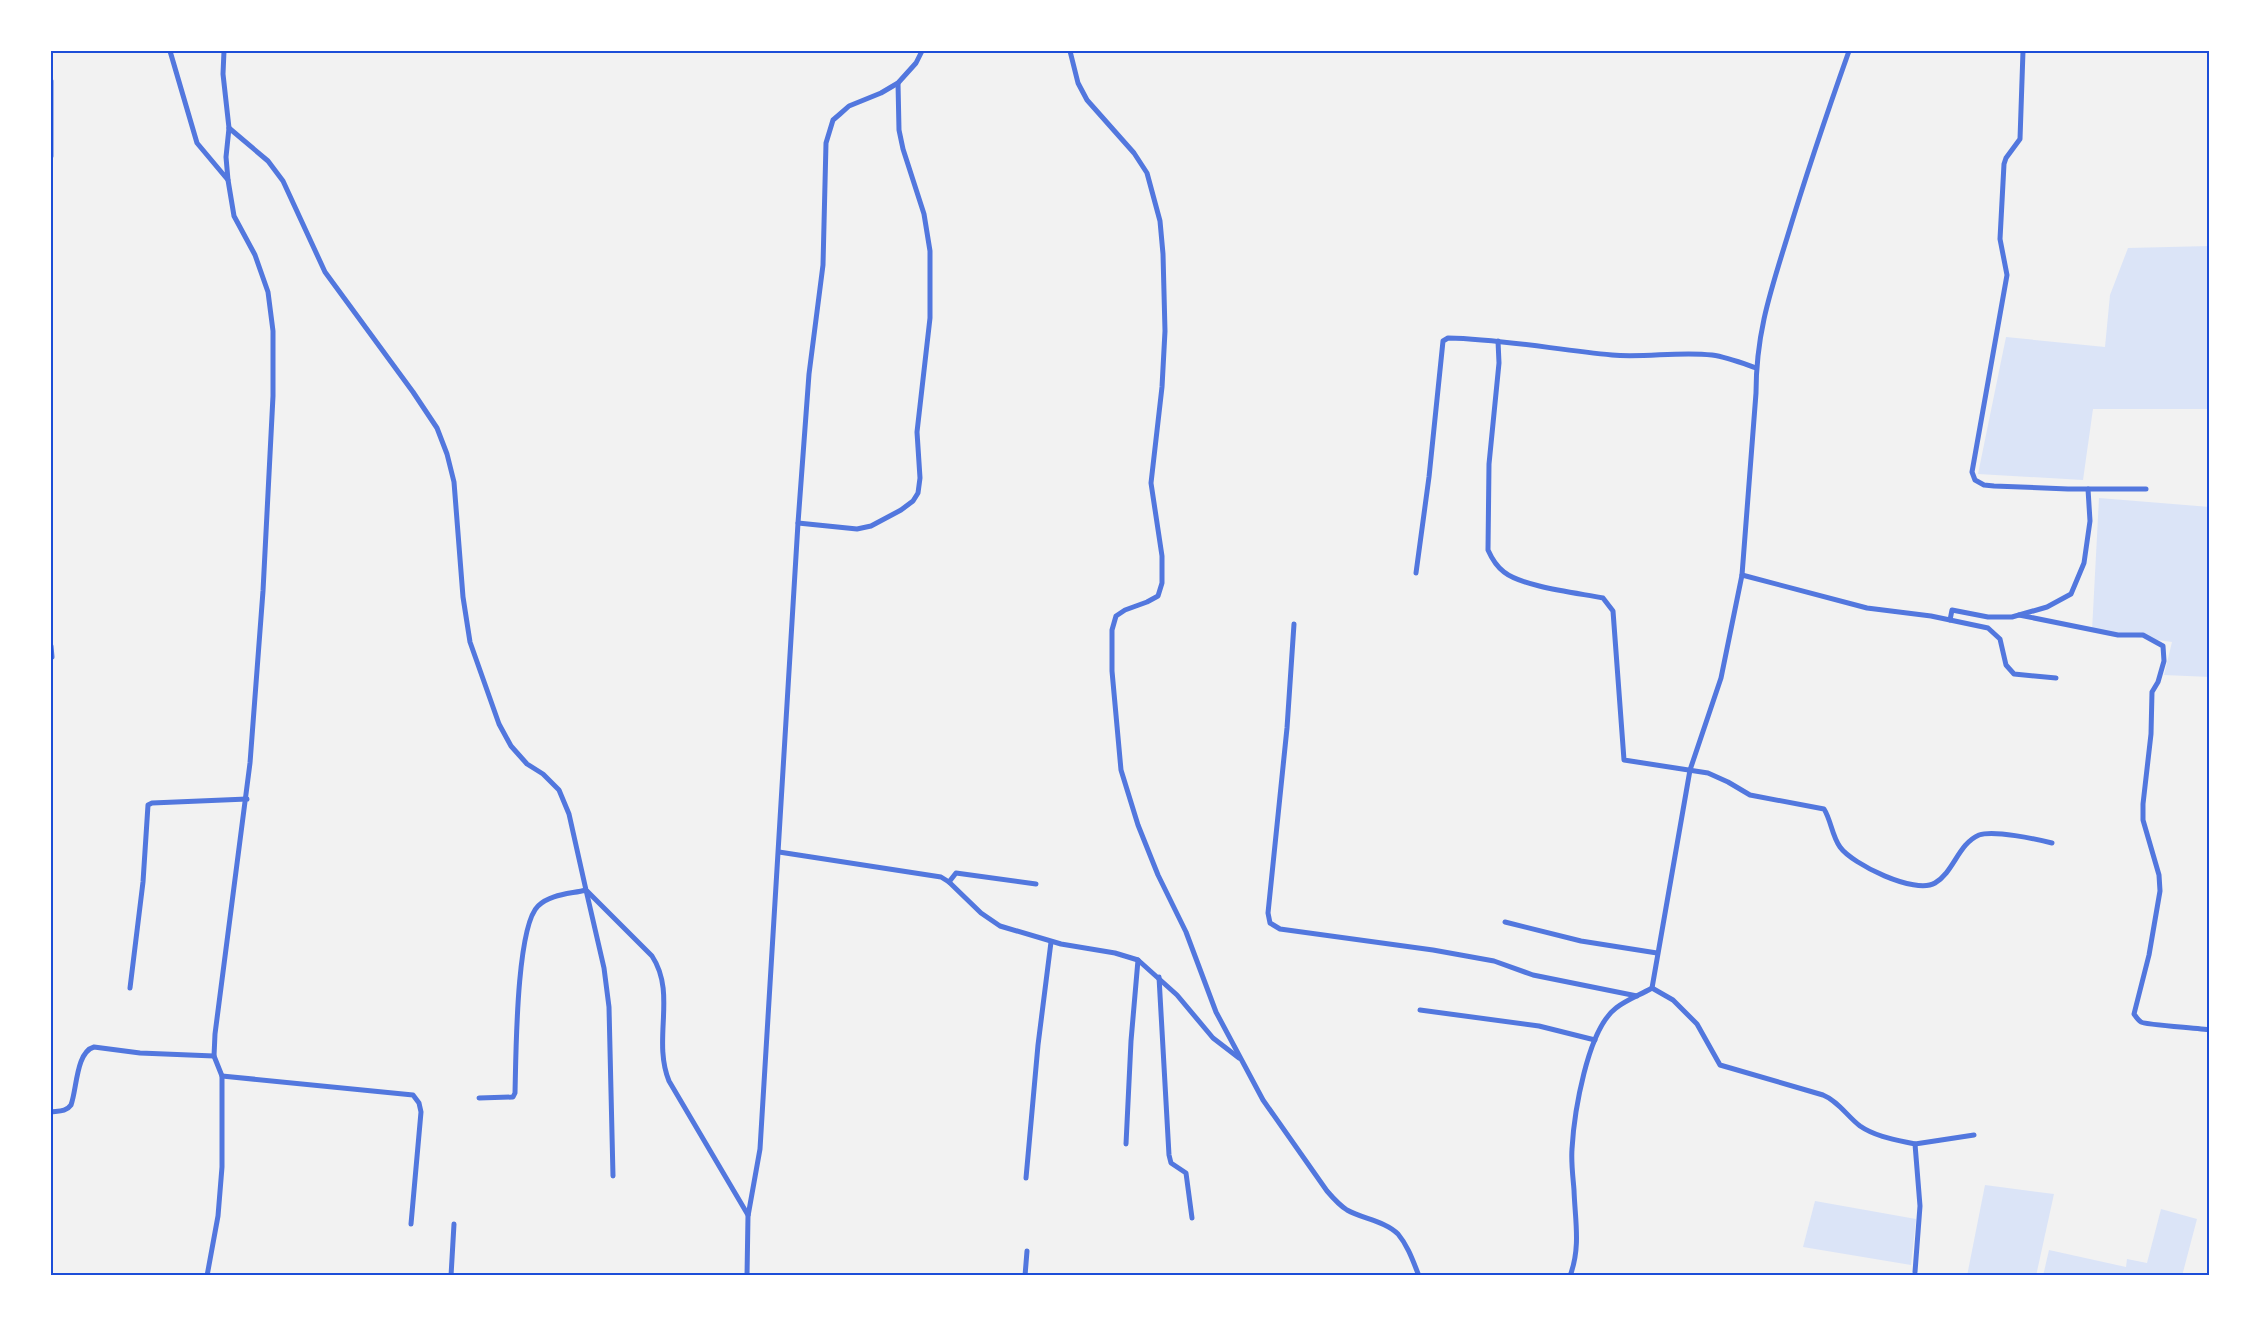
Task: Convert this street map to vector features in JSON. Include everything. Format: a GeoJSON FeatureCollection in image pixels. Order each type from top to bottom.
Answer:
{"type":"FeatureCollection","features":[{"type":"Feature","properties":{"kind":"street"},"geometry":{"type":"LineString","coordinates":[[170,51],[197,142],[228,180]]}},
{"type":"Feature","properties":{"kind":"street"},"geometry":{"type":"LineString","coordinates":[[207,1276],[218,1216],[222,1167],[222,1076],[214,1056],[224,959],[247,799],[273,396],[273,331],[268,292],[255,255],[234,216],[228,180],[226,156],[229,128],[224,51]]}},
{"type":"Feature","properties":{"kind":"street"},"geometry":{"type":"LineString","coordinates":[[747,1276],[748,1216],[760,1149],[809,374],[823,265],[826,143],[833,120],[849,106],[881,93],[898,83],[916,63],[922,51]]}},
{"type":"Feature","properties":{"kind":"street"},"geometry":{"type":"LineString","coordinates":[[1070,51],[1078,84],[1088,100],[1134,153],[1147,173],[1154,194],[1161,232],[1165,331],[1162,387],[1151,483],[1162,556],[1162,583],[1158,596],[1116,616],[1112,630],[1112,671],[1121,770],[1151,858],[1186,932],[1216,1012],[1263,1100],[1337,1203],[1348,1211],[1373,1220],[1396,1233],[1408,1250],[1419,1276]]}},
{"type":"Feature","properties":{"kind":"street"},"geometry":{"type":"LineString","coordinates":[[1652,988],[1690,770],[1721,678],[1742,575],[1756,368],[1764,312],[1805,178],[1849,51]]}},
{"type":"Feature","properties":{"kind":"street"},"geometry":{"type":"LineString","coordinates":[[2023,51],[2020,139],[2004,164],[2000,239],[2007,275],[1972,472],[1975,480],[1984,484],[2146,489]]}},
{"type":"Feature","properties":{"kind":"street"},"geometry":{"type":"LineString","coordinates":[[51,81],[51,156]]}},
{"type":"Feature","properties":{"kind":"street"},"geometry":{"type":"LineString","coordinates":[[798,523],[857,529],[871,526],[901,510],[913,501],[918,493],[920,478],[917,432],[930,318],[930,251],[924,213],[899,130],[898,83]]}},
{"type":"Feature","properties":{"kind":"street"},"geometry":{"type":"LineString","coordinates":[[229,128],[268,161],[283,181],[325,272],[413,392],[437,428],[447,454],[454,482],[463,597],[470,642],[482,680],[499,724],[511,746],[527,764],[543,774],[559,790],[569,814],[604,968],[609,1007],[613,1176]]}},
{"type":"Feature","properties":{"kind":"street"},"geometry":{"type":"LineString","coordinates":[[1416,573],[1429,477],[1443,341],[1448,338],[1498,341],[1641,357],[1714,355],[1756,368]]}},
{"type":"Feature","properties":{"kind":"street"},"geometry":{"type":"LineString","coordinates":[[1498,341],[1499,363],[1490,464],[1488,550],[1492,561],[1503,572],[1517,580],[1603,598],[1613,611],[1624,760],[1718,776],[1750,795],[1824,808],[1840,847],[1848,855],[1882,875],[1902,883],[1924,886],[1935,883],[1960,852],[1980,835],[2023,837],[2052,843]]}},
{"type":"Feature","properties":{"kind":"street"},"geometry":{"type":"LineString","coordinates":[[1950,620],[1952,610],[1988,617],[2019,615],[2047,607],[2071,594],[2084,563],[2091,521],[2088,489]]}},
{"type":"Feature","properties":{"kind":"street"},"geometry":{"type":"LineString","coordinates":[[1742,575],[1867,608],[1988,628],[2000,639],[2007,665],[2014,674],[2056,678]]}},
{"type":"Feature","properties":{"kind":"street"},"geometry":{"type":"LineString","coordinates":[[2019,615],[2118,635],[2143,635],[2163,646],[2164,660],[2158,682],[2152,692],[2151,734],[2143,804],[2143,820],[2159,875],[2160,891],[2149,956],[2134,1014],[2141,1022],[2149,1024],[2210,1030]]}},
{"type":"Feature","properties":{"kind":"street"},"geometry":{"type":"LineString","coordinates":[[1293,624],[1287,728],[1275,863],[1268,913],[1270,923],[1280,929],[1433,950],[1494,961],[1533,975],[1637,996]]}},
{"type":"Feature","properties":{"kind":"street"},"geometry":{"type":"LineString","coordinates":[[51,646],[52,657]]}},
{"type":"Feature","properties":{"kind":"street"},"geometry":{"type":"LineString","coordinates":[[130,988],[143,882],[148,805],[247,799]]}},
{"type":"Feature","properties":{"kind":"street"},"geometry":{"type":"LineString","coordinates":[[779,852],[930,874],[949,882],[981,913],[1000,926],[1051,942],[1115,953],[1138,960],[1159,977],[1214,1038],[1241,1059]]}},
{"type":"Feature","properties":{"kind":"street"},"geometry":{"type":"LineString","coordinates":[[949,882],[956,873],[1036,884]]}},
{"type":"Feature","properties":{"kind":"street"},"geometry":{"type":"LineString","coordinates":[[479,1098],[513,1097],[515,1093],[522,965],[530,918],[539,904],[546,900],[586,891]]}},
{"type":"Feature","properties":{"kind":"street"},"geometry":{"type":"LineString","coordinates":[[586,891],[652,956],[658,966],[664,991],[661,1047],[663,1066],[669,1082],[748,1216]]}},
{"type":"Feature","properties":{"kind":"street"},"geometry":{"type":"LineString","coordinates":[[1505,922],[1581,941],[1657,953]]}},
{"type":"Feature","properties":{"kind":"street"},"geometry":{"type":"LineString","coordinates":[[1026,1178],[1038,1045],[1051,942]]}},
{"type":"Feature","properties":{"kind":"street"},"geometry":{"type":"LineString","coordinates":[[1126,1144],[1138,960]]}},
{"type":"Feature","properties":{"kind":"street"},"geometry":{"type":"LineString","coordinates":[[1159,977],[1169,1155],[1171,1162],[1186,1173],[1192,1218]]}},
{"type":"Feature","properties":{"kind":"street"},"geometry":{"type":"LineString","coordinates":[[1570,1276],[1576,1260],[1578,1240],[1572,1152],[1581,1087],[1595,1040],[1606,1019],[1616,1008],[1652,988]]}},
{"type":"Feature","properties":{"kind":"street"},"geometry":{"type":"LineString","coordinates":[[1652,988],[1673,1000],[1697,1024],[1720,1065],[1830,1098],[1862,1127],[1875,1134],[1916,1144],[1974,1135]]}},
{"type":"Feature","properties":{"kind":"street"},"geometry":{"type":"LineString","coordinates":[[1420,1010],[1530,1024],[1595,1040]]}},
{"type":"Feature","properties":{"kind":"street"},"geometry":{"type":"LineString","coordinates":[[51,1112],[62,1112],[71,1105],[83,1055],[88,1048],[214,1056]]}},
{"type":"Feature","properties":{"kind":"street"},"geometry":{"type":"LineString","coordinates":[[222,1076],[413,1095],[420,1103],[421,1112],[411,1224]]}},
{"type":"Feature","properties":{"kind":"street"},"geometry":{"type":"LineString","coordinates":[[1915,1272],[1920,1206],[1916,1144]]}},
{"type":"Feature","properties":{"kind":"street"},"geometry":{"type":"LineString","coordinates":[[452,1276],[453,1224]]}},
{"type":"Feature","properties":{"kind":"street"},"geometry":{"type":"LineString","coordinates":[[1025,1276],[1027,1251]]}},
{"type":"Feature","properties":{"kind":"shaded area"},"geometry":{"type":"Polygon","coordinates":[[[2210,246],[2210,409],[2093,409],[2083,480],[1978,474],[2006,337],[2105,347],[2110,295],[2128,248],[2210,246]]]}},
{"type":"Feature","properties":{"kind":"shaded area"},"geometry":{"type":"Polygon","coordinates":[[[2099,498],[2210,507],[2210,677],[2164,675],[2172,642],[2092,631],[2099,498]]]}},
{"type":"Feature","properties":{"kind":"shaded area"},"geometry":{"type":"Polygon","coordinates":[[[1985,1185],[2054,1194],[2036,1276],[1967,1276],[1985,1185]]]}},
{"type":"Feature","properties":{"kind":"shaded area"},"geometry":{"type":"Polygon","coordinates":[[[1815,1201],[1916,1219],[1911,1265],[1803,1247],[1815,1201]]]}},
{"type":"Feature","properties":{"kind":"shaded area"},"geometry":{"type":"Polygon","coordinates":[[[2161,1209],[2197,1219],[2182,1276],[2043,1276],[2049,1250],[2126,1267],[2127,1259],[2147,1263],[2161,1209]]]}}]}
